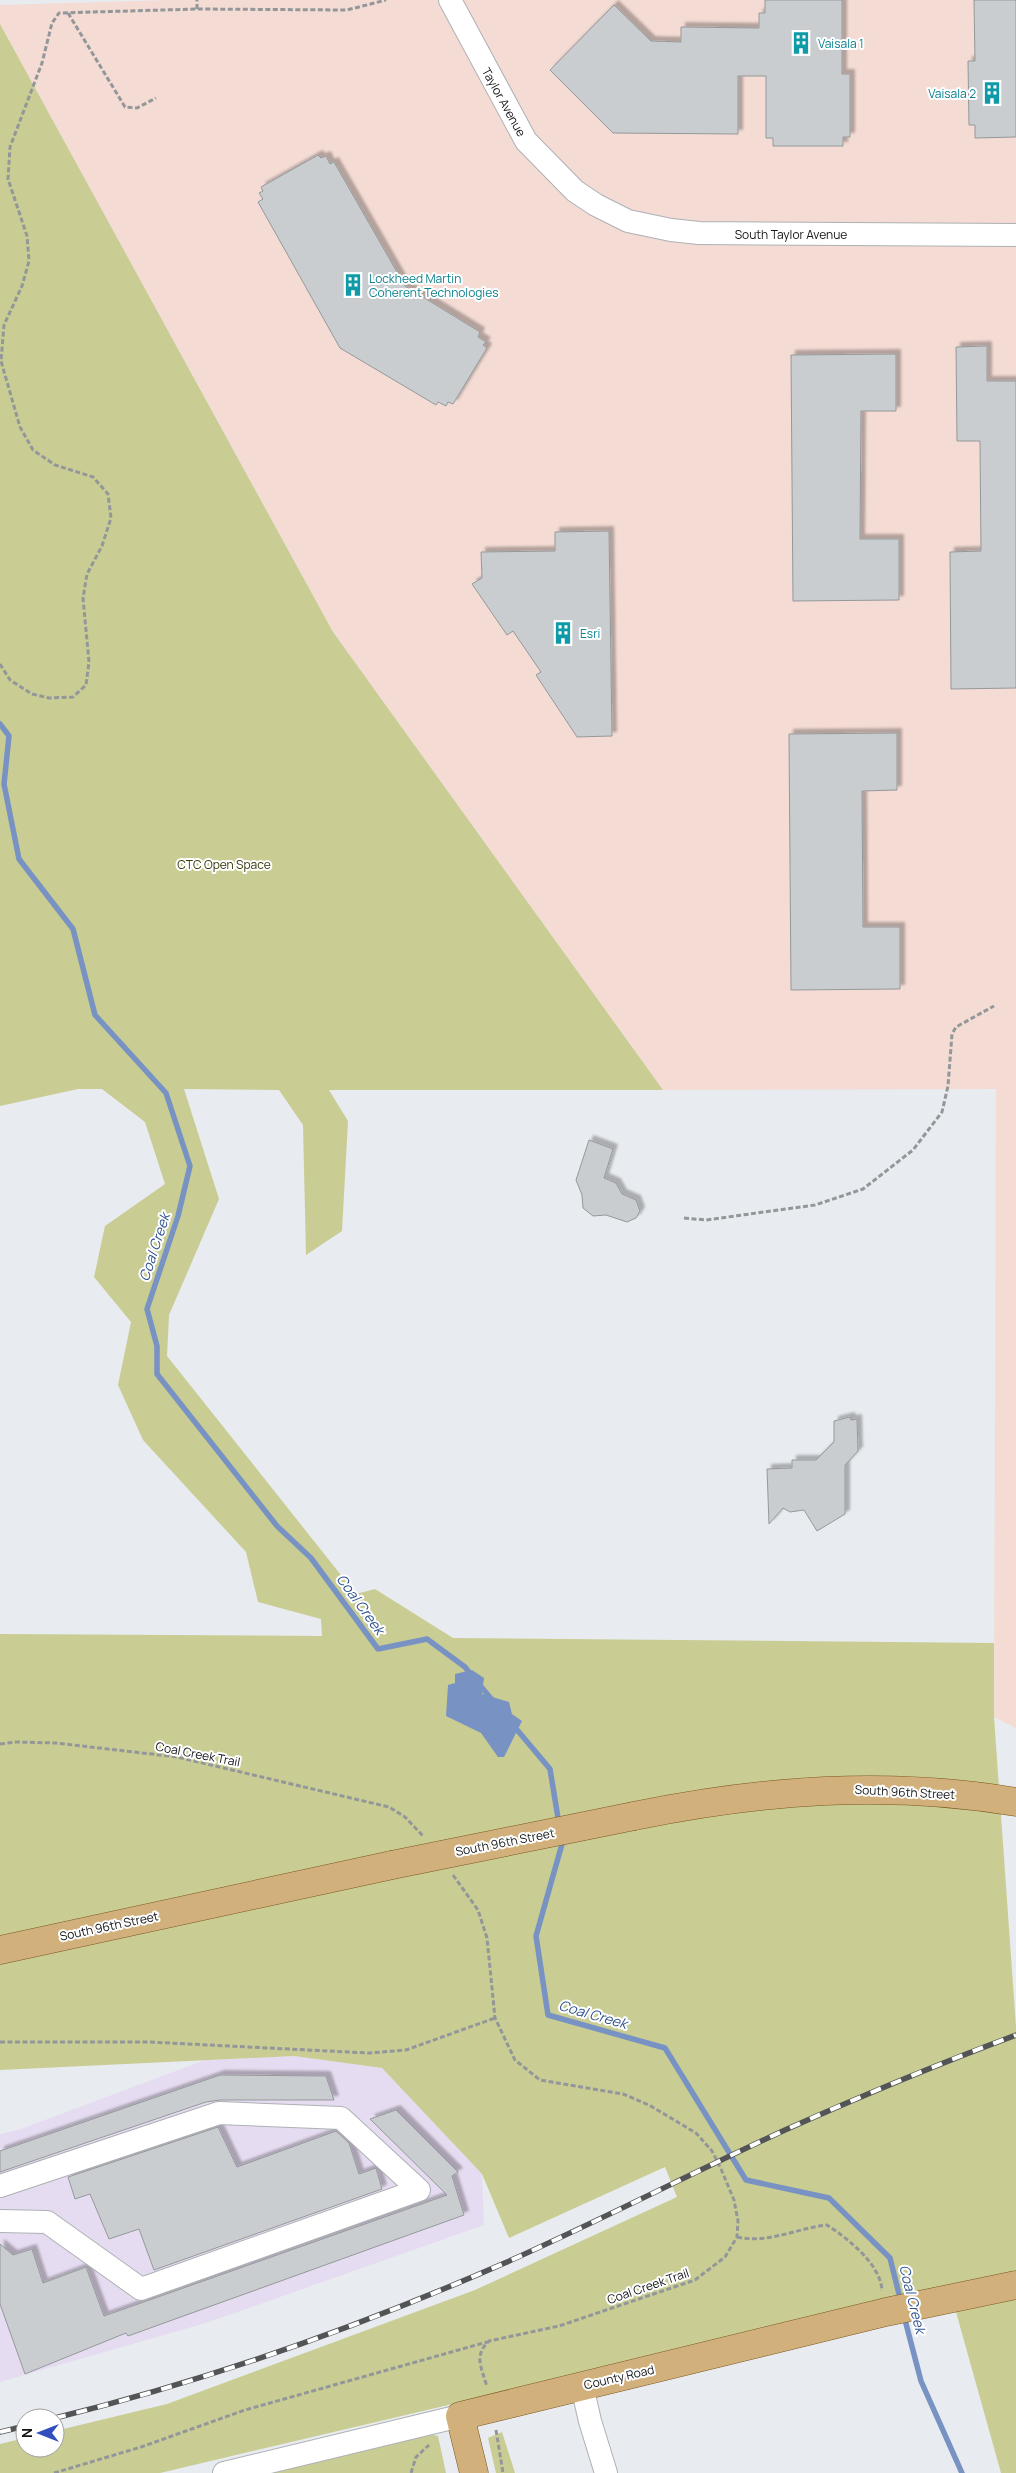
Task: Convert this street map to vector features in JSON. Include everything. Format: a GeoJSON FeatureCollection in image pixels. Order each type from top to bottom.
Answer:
{"type":"FeatureCollection","features":[{"type":"Feature","properties":{"kind":"main road","name":"South 96th Street"},"geometry":{"type":"LineString","coordinates":[[0,1950],[392,1865],[701,1802],[815,1790],[926,1791],[1016,1802]]}},
{"type":"Feature","properties":{"kind":"main road"},"geometry":{"type":"LineString","coordinates":[[0,1936],[124,1923]]}},
{"type":"Feature","properties":{"kind":"main road","name":"County Road"},"geometry":{"type":"LineString","coordinates":[[460,2416],[582,2386],[884,2305],[934,2302],[1016,2285]]}},
{"type":"Feature","properties":{"kind":"main road"},"geometry":{"type":"LineString","coordinates":[[460,2416],[474,2473]]}},
{"type":"Feature","properties":{"kind":"street","name":"Taylor Avenue"},"geometry":{"type":"LineString","coordinates":[[450,0],[526,141],[576,191]]}},
{"type":"Feature","properties":{"kind":"street","name":"South Taylor Avenue"},"geometry":{"type":"LineString","coordinates":[[576,191],[596,205],[628,221],[671,230],[738,234],[1016,235]]}},
{"type":"Feature","properties":{"kind":"street"},"geometry":{"type":"LineString","coordinates":[[0,2186],[219,2113],[341,2118],[419,2190],[141,2289],[47,2222],[0,2221]]}},
{"type":"Feature","properties":{"kind":"street"},"geometry":{"type":"LineString","coordinates":[[582,2386],[590,2421],[606,2473]]}},
{"type":"Feature","properties":{"kind":"street","name":"County Road"},"geometry":{"type":"LineString","coordinates":[[224,2473],[460,2416]]}},
{"type":"Feature","properties":{"kind":"path"},"geometry":{"type":"LineString","coordinates":[[197,0],[197,9]]}},
{"type":"Feature","properties":{"kind":"path"},"geometry":{"type":"LineString","coordinates":[[0,664],[10,680],[32,694],[49,698],[73,697],[86,685],[89,662],[83,598],[87,574],[102,546],[111,518],[108,494],[93,477],[55,465],[33,450],[20,427],[8,391],[1,361],[4,325],[22,286],[29,261],[27,236],[8,179],[10,146],[42,63],[52,23],[59,13],[68,12],[197,9],[347,10],[386,0]]}},
{"type":"Feature","properties":{"kind":"path"},"geometry":{"type":"LineString","coordinates":[[68,12],[125,107],[138,108],[156,98]]}},
{"type":"Feature","properties":{"kind":"path"},"geometry":{"type":"LineString","coordinates":[[684,1218],[706,1220],[815,1205],[863,1189],[913,1150],[942,1112],[948,1086],[952,1034],[956,1027],[994,1006]]}},
{"type":"Feature","properties":{"kind":"path","name":"Coal Creek Trail"},"geometry":{"type":"LineString","coordinates":[[0,1744],[16,1742],[56,1743],[177,1757],[389,1807]]}},
{"type":"Feature","properties":{"kind":"path"},"geometry":{"type":"LineString","coordinates":[[478,1910],[487,1938],[495,2018],[515,2060],[540,2080],[623,2094],[649,2104],[696,2133],[712,2151],[734,2200],[738,2221],[737,2237],[765,2239],[785,2233],[796,2234],[805,2227],[828,2225],[855,2245],[878,2276],[882,2287],[884,2305]]}},
{"type":"Feature","properties":{"kind":"path"},"geometry":{"type":"LineString","coordinates":[[0,2042],[148,2042],[369,2053],[406,2050],[495,2018]]}},
{"type":"Feature","properties":{"kind":"path","name":"Coal Creek Trail"},"geometry":{"type":"LineString","coordinates":[[54,2473],[141,2447],[245,2410],[448,2351],[559,2326],[694,2280],[725,2257],[737,2237]]}},
{"type":"Feature","properties":{"kind":"path"},"geometry":{"type":"LineString","coordinates":[[489,2341],[481,2349],[478,2356],[493,2408],[503,2473]]}},
{"type":"Feature","properties":{"kind":"path"},"geometry":{"type":"LineString","coordinates":[[411,2473],[416,2457],[431,2443]]}},
{"type":"Feature","properties":{"kind":"shaded area"},"geometry":{"type":"Polygon","coordinates":[[[172,0],[1016,0],[1016,1728],[994,1717],[996,1089],[663,1090],[333,632],[0,24],[0,5],[172,0]]]}},
{"type":"Feature","properties":{"kind":"shaded area"},"geometry":{"type":"Polygon","coordinates":[[[294,2056],[382,2068],[482,2174],[484,2225],[209,2322],[0,2382],[0,2134],[21,2129],[205,2060],[294,2056]]]}},
{"type":"Feature","properties":{"kind":"green space","name":"CTC Open Space"},"geometry":{"type":"Polygon","coordinates":[[[0,24],[333,632],[663,1090],[329,1090],[348,1121],[342,1231],[306,1255],[303,1125],[279,1090],[184,1089],[219,1199],[169,1315],[167,1356],[356,1594],[375,1589],[453,1638],[994,1643],[994,1717],[1016,2027],[1016,2473],[1001,2473],[949,2287],[160,2473],[0,2473],[0,2444],[15,2440],[15,2458],[65,2458],[65,2429],[167,2404],[475,2290],[677,2197],[665,2167],[509,2238],[482,2174],[382,2068],[294,2056],[0,2070],[0,1634],[322,1636],[321,1619],[258,1602],[246,1552],[143,1440],[118,1385],[131,1322],[94,1277],[105,1226],[165,1184],[145,1122],[102,1089],[78,1089],[0,1106],[0,24]]]}},
{"type":"Feature","properties":{"kind":"green space"},"geometry":{"type":"Polygon","coordinates":[[[502,2432],[515,2473],[496,2473],[488,2438],[502,2432]]]}},
{"type":"Feature","properties":{"kind":"green space"},"geometry":{"type":"Polygon","coordinates":[[[429,2434],[438,2436],[446,2473],[265,2473],[429,2434]]]}},
{"type":"Feature","properties":{"kind":"water"},"geometry":{"type":"Polygon","coordinates":[[[472,1670],[484,1678],[482,1694],[509,1702],[512,1714],[522,1721],[504,1757],[498,1757],[481,1733],[446,1716],[448,1685],[455,1683],[455,1674],[472,1670]]]}},
{"type":"Feature","properties":{"kind":"building"},"geometry":{"type":"Polygon","coordinates":[[[765,0],[842,0],[842,74],[850,74],[850,137],[843,137],[843,146],[773,146],[773,138],[766,138],[766,76],[738,76],[738,134],[613,133],[550,70],[614,5],[651,41],[681,42],[681,27],[759,28],[759,13],[765,13],[765,0]]]}},
{"type":"Feature","properties":{"kind":"building","name":"Vaisala 2"},"geometry":{"type":"Polygon","coordinates":[[[974,0],[1016,0],[1016,137],[975,138],[975,125],[969,125],[968,61],[975,61],[974,0]]]}},
{"type":"Feature","properties":{"kind":"building","name":"Lockheed Martin Coherent Technologies"},"geometry":{"type":"Polygon","coordinates":[[[318,155],[321,158],[326,156],[330,164],[334,162],[405,286],[480,332],[478,337],[486,342],[483,345],[487,348],[453,404],[448,402],[446,406],[438,402],[436,405],[340,348],[258,202],[263,199],[259,193],[263,191],[261,187],[318,155]]]}},
{"type":"Feature","properties":{"kind":"building"},"geometry":{"type":"Polygon","coordinates":[[[987,346],[987,381],[1016,381],[1016,688],[951,689],[950,552],[981,551],[980,441],[957,441],[956,347],[987,346]]]}},
{"type":"Feature","properties":{"kind":"building"},"geometry":{"type":"Polygon","coordinates":[[[896,354],[896,411],[861,411],[860,539],[899,539],[899,600],[793,601],[791,355],[896,354]]]}},
{"type":"Feature","properties":{"kind":"building","name":"Esri"},"geometry":{"type":"Polygon","coordinates":[[[609,531],[612,736],[577,737],[536,675],[541,672],[513,631],[507,635],[472,584],[482,578],[481,552],[555,551],[555,532],[609,531]]]}},
{"type":"Feature","properties":{"kind":"building"},"geometry":{"type":"Polygon","coordinates":[[[897,733],[897,790],[862,791],[863,927],[900,927],[900,989],[791,990],[789,734],[897,733]]]}},
{"type":"Feature","properties":{"kind":"building"},"geometry":{"type":"Polygon","coordinates":[[[589,1140],[613,1149],[604,1178],[616,1183],[622,1194],[636,1200],[640,1211],[636,1218],[627,1222],[606,1215],[593,1216],[583,1208],[582,1195],[576,1180],[589,1140]]]}},
{"type":"Feature","properties":{"kind":"building"},"geometry":{"type":"Polygon","coordinates":[[[850,1417],[851,1420],[857,1419],[858,1451],[845,1465],[845,1514],[817,1531],[804,1510],[790,1512],[783,1508],[769,1524],[767,1469],[792,1468],[792,1460],[816,1460],[834,1442],[834,1421],[850,1417]]]}},
{"type":"Feature","properties":{"kind":"building"},"geometry":{"type":"Polygon","coordinates":[[[220,2075],[326,2076],[334,2100],[220,2100],[206,2102],[0,2172],[0,2151],[220,2075]]]}},
{"type":"Feature","properties":{"kind":"building"},"geometry":{"type":"Polygon","coordinates":[[[396,2110],[458,2172],[452,2176],[464,2215],[128,2336],[126,2333],[25,2374],[0,2304],[0,2244],[13,2255],[32,2249],[43,2283],[86,2267],[104,2316],[447,2195],[370,2119],[396,2110]]]}},
{"type":"Feature","properties":{"kind":"building"},"geometry":{"type":"Polygon","coordinates":[[[218,2127],[237,2167],[336,2131],[349,2143],[359,2174],[376,2168],[382,2189],[154,2270],[139,2229],[109,2239],[90,2194],[75,2199],[68,2177],[218,2127]]]}},
{"type":"Feature","properties":{"kind":"waterway","name":"Coal Creek"},"geometry":{"type":"LineString","coordinates":[[0,724],[9,736],[4,784],[19,859],[73,929],[95,1015],[166,1093],[190,1166],[178,1216],[147,1309],[157,1346],[157,1374],[277,1526],[311,1558],[378,1649],[427,1639],[465,1667],[472,1676]]}},
{"type":"Feature","properties":{"kind":"waterway","name":"Coal Creek"},"geometry":{"type":"LineString","coordinates":[[478,1683],[493,1701]]}},
{"type":"Feature","properties":{"kind":"waterway","name":"Coal Creek"},"geometry":{"type":"LineString","coordinates":[[513,1725],[550,1769],[559,1824]]}},
{"type":"Feature","properties":{"kind":"waterway","name":"Coal Creek"},"geometry":{"type":"LineString","coordinates":[[561,1838],[562,1844],[536,1936],[548,2015],[665,2048],[746,2180],[829,2198],[890,2258],[901,2302]]}},
{"type":"Feature","properties":{"kind":"waterway","name":"Coal Creek"},"geometry":{"type":"LineString","coordinates":[[904,2316],[921,2381],[962,2473]]}},
{"type":"Feature","properties":{"kind":"railway"},"geometry":{"type":"LineString","coordinates":[[65,2415],[228,2369],[341,2329],[452,2286],[542,2246],[814,2117],[1016,2035]]}},
{"type":"Feature","properties":{"kind":"railway"},"geometry":{"type":"LineString","coordinates":[[0,2432],[15,2428]]}},
{"type":"Feature","properties":{"kind":"place","name":"Vaisala 1"},"geometry":{"type":"Point","coordinates":[801,43]}},
{"type":"Feature","properties":{"kind":"place","name":"Vaisala 2"},"geometry":{"type":"Point","coordinates":[992,93]}},
{"type":"Feature","properties":{"kind":"place","name":"Lockheed Martin Coherent Technologies"},"geometry":{"type":"Point","coordinates":[353,285]}},
{"type":"Feature","properties":{"kind":"place","name":"Esri"},"geometry":{"type":"Point","coordinates":[563,633]}}]}
